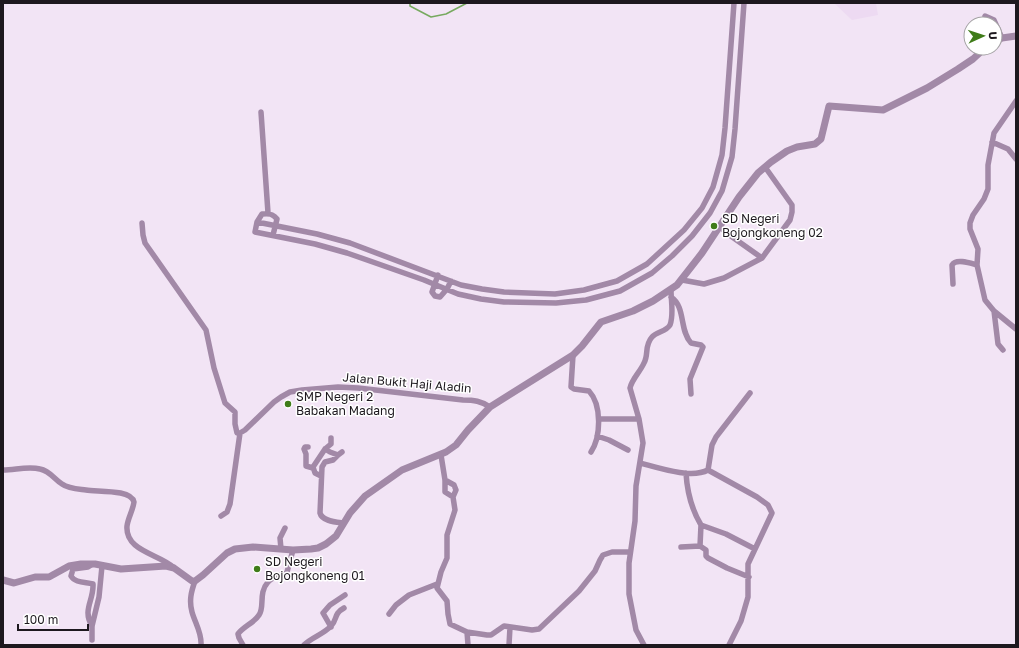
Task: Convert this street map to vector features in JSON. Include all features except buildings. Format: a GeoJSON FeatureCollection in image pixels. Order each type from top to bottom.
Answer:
{"type":"FeatureCollection","features":[{"type":"Feature","properties":{"kind":"street"},"geometry":{"type":"LineString","coordinates":[[257,222],[318,234],[350,243],[438,275],[461,285],[504,292],[555,294],[584,290],[617,281],[647,264],[684,230],[702,208],[713,187],[722,155],[734,3]]}},
{"type":"Feature","properties":{"kind":"street"},"geometry":{"type":"LineString","coordinates":[[273,235],[277,219],[268,213],[262,214],[257,222],[254,232],[315,244],[347,253],[435,284],[458,294],[481,299],[504,302],[556,303],[586,300],[620,290],[652,273],[672,256],[692,236],[710,213],[722,191],[732,157],[744,3]]}},
{"type":"Feature","properties":{"kind":"street"},"geometry":{"type":"LineString","coordinates":[[1003,38],[1016,36]]}},
{"type":"Feature","properties":{"kind":"street"},"geometry":{"type":"LineString","coordinates":[[201,645],[200,634],[190,604],[191,592],[195,581],[219,559],[231,551],[253,547],[293,550],[322,547],[336,536],[343,523],[357,504],[378,486],[402,470],[441,456],[456,445],[490,407],[573,355],[601,322],[634,311],[671,294],[720,227],[747,186],[765,167],[778,156],[791,149],[818,142],[823,134],[829,106],[883,110],[927,88],[976,56]]}},
{"type":"Feature","properties":{"kind":"street"},"geometry":{"type":"LineString","coordinates":[[1016,101],[997,127],[992,142],[987,177],[988,189],[984,199],[970,222],[970,229],[978,249],[977,265],[985,300],[994,311],[1016,329]]}},
{"type":"Feature","properties":{"kind":"street"},"geometry":{"type":"LineString","coordinates":[[261,112],[268,213]]}},
{"type":"Feature","properties":{"kind":"street"},"geometry":{"type":"LineString","coordinates":[[992,142],[1008,150],[1016,159]]}},
{"type":"Feature","properties":{"kind":"street"},"geometry":{"type":"LineString","coordinates":[[682,280],[704,284],[724,278],[762,258],[790,220],[792,205],[765,167]]}},
{"type":"Feature","properties":{"kind":"street"},"geometry":{"type":"LineString","coordinates":[[142,223],[145,243],[206,330],[214,368],[225,403],[235,412],[236,430],[240,433],[235,474],[230,504],[226,512],[221,516]]}},
{"type":"Feature","properties":{"kind":"street"},"geometry":{"type":"LineString","coordinates":[[720,227],[762,258]]}},
{"type":"Feature","properties":{"kind":"street"},"geometry":{"type":"LineString","coordinates":[[953,284],[952,265],[955,261],[977,265]]}},
{"type":"Feature","properties":{"kind":"street"},"geometry":{"type":"LineString","coordinates":[[438,275],[432,292],[435,296],[440,297],[447,289],[451,280]]}},
{"type":"Feature","properties":{"kind":"street"},"geometry":{"type":"LineString","coordinates":[[671,294],[680,310],[683,329],[687,338],[691,343],[704,347],[690,378],[691,394]]}},
{"type":"Feature","properties":{"kind":"street"},"geometry":{"type":"LineString","coordinates":[[644,645],[636,630],[630,601],[628,573],[635,521],[635,496],[643,443],[639,419],[630,388],[644,364],[646,359],[646,348],[650,340],[656,334],[666,329],[670,323],[671,294]]}},
{"type":"Feature","properties":{"kind":"street"},"geometry":{"type":"LineString","coordinates":[[994,311],[998,344],[1003,350]]}},
{"type":"Feature","properties":{"kind":"street"},"geometry":{"type":"LineString","coordinates":[[573,355],[571,388],[574,390],[587,390],[593,395],[597,405],[599,419],[597,436],[595,445],[591,452]]}},
{"type":"Feature","properties":{"kind":"street","name":"Jalan Bukit Haji Aladin"},"geometry":{"type":"LineString","coordinates":[[240,433],[281,397],[290,392],[323,388],[358,388],[463,400],[476,400],[483,402],[490,407]]}},
{"type":"Feature","properties":{"kind":"street"},"geometry":{"type":"LineString","coordinates":[[708,470],[712,446],[716,437],[750,393]]}},
{"type":"Feature","properties":{"kind":"street"},"geometry":{"type":"LineString","coordinates":[[599,419],[639,419]]}},
{"type":"Feature","properties":{"kind":"street"},"geometry":{"type":"LineString","coordinates":[[597,436],[609,440],[628,450]]}},
{"type":"Feature","properties":{"kind":"street"},"geometry":{"type":"LineString","coordinates":[[313,468],[316,460],[332,442],[331,438]]}},
{"type":"Feature","properties":{"kind":"street"},"geometry":{"type":"LineString","coordinates":[[308,447],[305,447],[304,449],[306,454],[306,466],[313,468],[315,472],[321,476]]}},
{"type":"Feature","properties":{"kind":"street"},"geometry":{"type":"LineString","coordinates":[[325,449],[330,452],[340,453],[333,460],[328,461],[323,465],[321,476],[320,515],[325,519],[343,523]]}},
{"type":"Feature","properties":{"kind":"street"},"geometry":{"type":"LineString","coordinates":[[441,456],[446,494],[453,497]]}},
{"type":"Feature","properties":{"kind":"street"},"geometry":{"type":"LineString","coordinates":[[640,463],[686,473],[705,472],[708,470]]}},
{"type":"Feature","properties":{"kind":"street"},"geometry":{"type":"LineString","coordinates":[[3,470],[39,469],[50,474],[70,488],[120,493],[130,496],[133,498],[134,502],[127,527],[131,543],[168,562],[189,580],[195,581]]}},
{"type":"Feature","properties":{"kind":"street"},"geometry":{"type":"LineString","coordinates":[[708,470],[757,497],[768,505],[772,513],[748,564],[749,594],[741,621],[729,645]]}},
{"type":"Feature","properties":{"kind":"street"},"geometry":{"type":"LineString","coordinates":[[686,473],[687,485],[701,525],[700,546]]}},
{"type":"Feature","properties":{"kind":"street"},"geometry":{"type":"LineString","coordinates":[[445,480],[455,487],[456,493],[453,497],[454,510],[447,535],[447,558],[437,584],[438,590],[448,601],[450,624],[467,632],[490,635],[504,626],[532,630],[539,629],[579,591],[595,571],[603,556],[612,552],[630,552]]}},
{"type":"Feature","properties":{"kind":"street"},"geometry":{"type":"LineString","coordinates":[[701,525],[726,534],[755,549]]}},
{"type":"Feature","properties":{"kind":"street"},"geometry":{"type":"LineString","coordinates":[[281,550],[280,538],[285,528]]}},
{"type":"Feature","properties":{"kind":"street"},"geometry":{"type":"LineString","coordinates":[[680,547],[700,546],[706,550],[706,556],[708,558],[748,577]]}},
{"type":"Feature","properties":{"kind":"street"},"geometry":{"type":"LineString","coordinates":[[243,645],[238,634],[260,614],[262,610],[262,595],[264,588],[271,579],[287,572],[293,550]]}},
{"type":"Feature","properties":{"kind":"street"},"geometry":{"type":"LineString","coordinates":[[3,580],[14,583],[34,577],[49,577],[69,566],[81,564],[121,568],[156,566],[174,568]]}},
{"type":"Feature","properties":{"kind":"street"},"geometry":{"type":"LineString","coordinates":[[92,564],[88,567],[73,570],[71,572],[72,578],[93,584],[87,614],[88,620],[92,626]]}},
{"type":"Feature","properties":{"kind":"street"},"geometry":{"type":"LineString","coordinates":[[92,640],[92,626],[99,597],[102,566]]}},
{"type":"Feature","properties":{"kind":"street"},"geometry":{"type":"LineString","coordinates":[[389,614],[396,605],[409,595],[437,584]]}},
{"type":"Feature","properties":{"kind":"street"},"geometry":{"type":"LineString","coordinates":[[331,627],[323,613],[330,605],[345,596]]}},
{"type":"Feature","properties":{"kind":"street"},"geometry":{"type":"LineString","coordinates":[[304,645],[331,627],[337,614],[344,608]]}},
{"type":"Feature","properties":{"kind":"street"},"geometry":{"type":"LineString","coordinates":[[509,645],[510,627]]}},
{"type":"Feature","properties":{"kind":"street"},"geometry":{"type":"LineString","coordinates":[[467,632],[468,645]]}},
{"type":"Feature","properties":{"kind":"shaded area"},"geometry":{"type":"Polygon","coordinates":[[[834,3],[876,3],[878,15],[852,20],[834,3]]]}},
{"type":"Feature","properties":{"kind":"waterway"},"geometry":{"type":"LineString","coordinates":[[410,3],[410,6],[431,17],[446,14],[467,3]]}},
{"type":"Feature","properties":{"kind":"place","name":"SD Negeri Bojongkoneng 02"},"geometry":{"type":"Point","coordinates":[714,226]}},
{"type":"Feature","properties":{"kind":"place","name":"SMP Negeri 2 Babakan Madang"},"geometry":{"type":"Point","coordinates":[288,404]}},
{"type":"Feature","properties":{"kind":"place","name":"SD Negeri Bojongkoneng 01"},"geometry":{"type":"Point","coordinates":[257,569]}}]}
